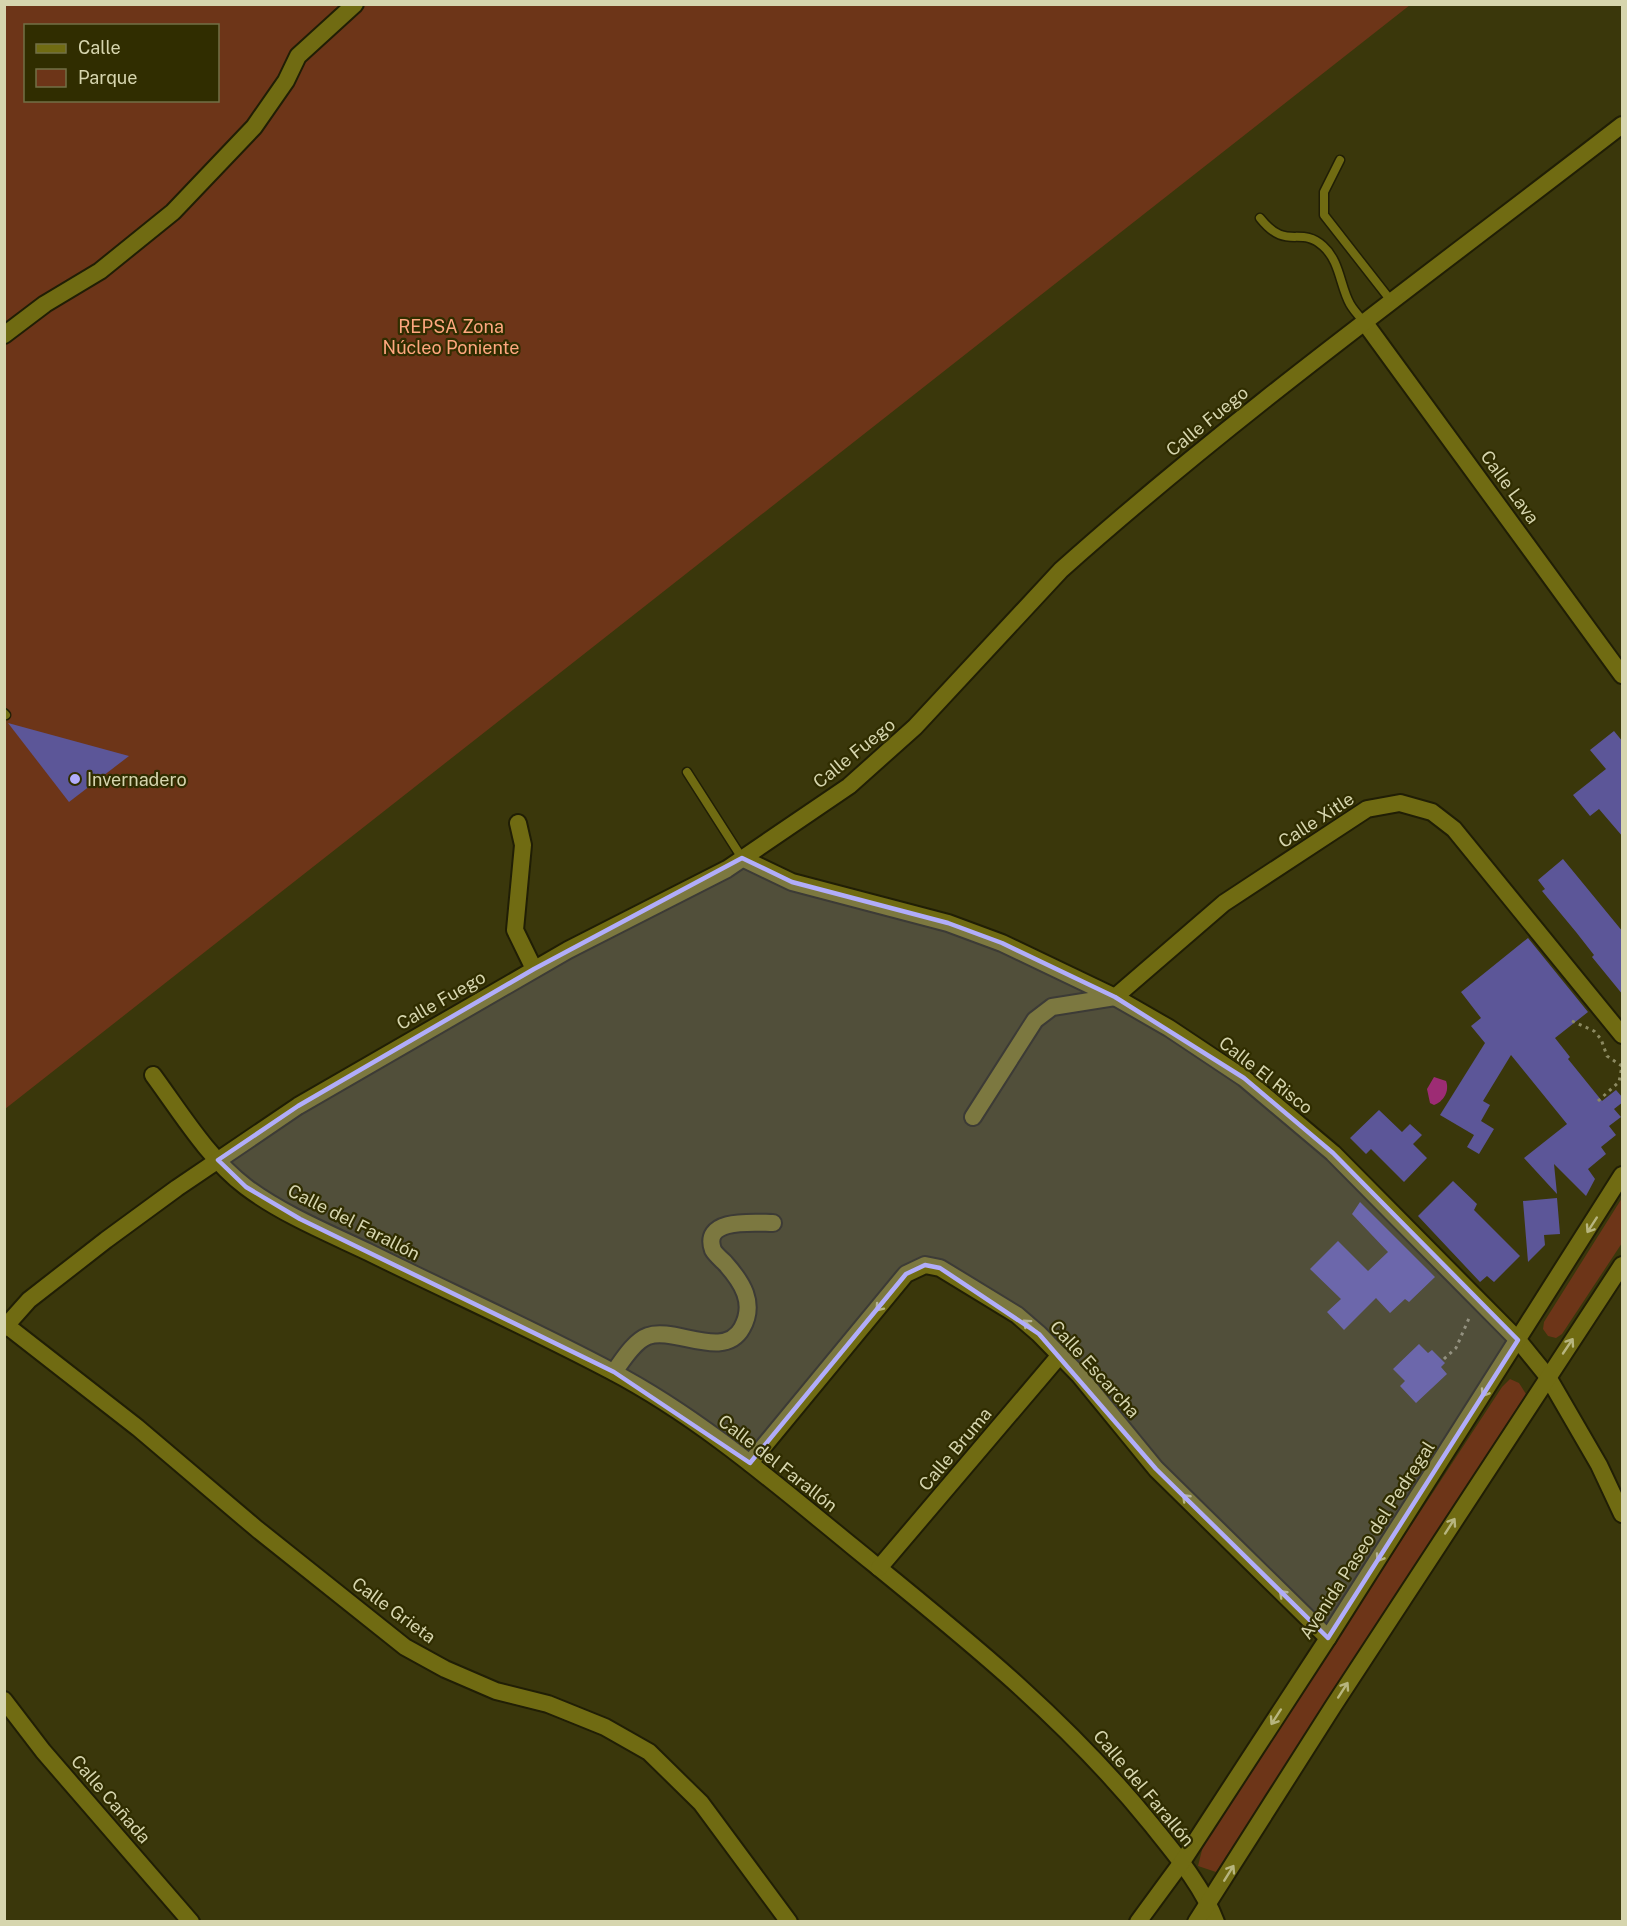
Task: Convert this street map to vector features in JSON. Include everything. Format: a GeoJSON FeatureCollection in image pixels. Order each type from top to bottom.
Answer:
{"type":"FeatureCollection","features":[{"type":"Feature","properties":{"kind":"street"},"geometry":{"type":"LineString","coordinates":[[4,335],[45,304],[100,272],[173,212],[254,127],[281,89],[298,56],[355,4]]}},
{"type":"Feature","properties":{"kind":"street","name":"Calle Fuego"},"geometry":{"type":"LineString","coordinates":[[5,1326],[29,1300],[106,1240],[298,1106],[534,969],[727,869],[849,786],[915,728],[1078,554],[1216,436],[1623,125]]}},
{"type":"Feature","properties":{"kind":"street","name":"Calle Lava"},"geometry":{"type":"LineString","coordinates":[[1365,323],[1623,675]]}},
{"type":"Feature","properties":{"kind":"street","name":"Calle Xitle"},"geometry":{"type":"LineString","coordinates":[[1115,997],[1224,903],[1367,809],[1400,803],[1432,812],[1454,829],[1623,1035]]}},
{"type":"Feature","properties":{"kind":"street"},"geometry":{"type":"LineString","coordinates":[[518,823],[523,845],[515,930],[534,969]]}},
{"type":"Feature","properties":{"kind":"street","name":"Calle El Risco"},"geometry":{"type":"LineString","coordinates":[[742,858],[792,882],[937,920],[1002,943],[1115,997],[1170,1028],[1244,1078],[1333,1153],[1518,1340],[1548,1377],[1599,1465],[1623,1514]]}},
{"type":"Feature","properties":{"kind":"street"},"geometry":{"type":"LineString","coordinates":[[973,1117],[1035,1020],[1052,1007],[1115,997]]}},
{"type":"Feature","properties":{"kind":"street","name":"Calle del Farallón"},"geometry":{"type":"LineString","coordinates":[[153,1076],[218,1160],[246,1187],[300,1219],[614,1372],[678,1412],[750,1463],[962,1635],[1073,1735],[1112,1776],[1182,1862],[1210,1904],[1216,1922]]}},
{"type":"Feature","properties":{"kind":"street","name":"Avenida Paseo del Pedregal"},"geometry":{"type":"LineString","coordinates":[[1138,1922],[1182,1862],[1328,1638],[1623,1175]]}},
{"type":"Feature","properties":{"kind":"street"},"geometry":{"type":"LineString","coordinates":[[614,1372],[628,1353],[646,1336],[668,1333],[702,1343],[726,1341],[741,1331],[747,1315],[748,1302],[744,1288],[713,1250],[713,1240],[724,1225],[737,1222],[772,1223]]}},
{"type":"Feature","properties":{"kind":"street","name":"Calle Escarcha"},"geometry":{"type":"LineString","coordinates":[[750,1463],[906,1274],[925,1265],[940,1268],[960,1278],[1017,1315],[1060,1355],[1156,1469],[1328,1638]]}},
{"type":"Feature","properties":{"kind":"street"},"geometry":{"type":"LineString","coordinates":[[1196,1922],[1210,1904],[1334,1705],[1623,1265]]}},
{"type":"Feature","properties":{"kind":"street","name":"Calle Grieta"},"geometry":{"type":"LineString","coordinates":[[5,1326],[138,1428],[256,1529],[405,1647],[445,1670],[496,1691],[548,1704],[605,1727],[649,1752],[701,1803],[789,1922]]}},
{"type":"Feature","properties":{"kind":"street","name":"Calle Bruma"},"geometry":{"type":"LineString","coordinates":[[879,1568],[1060,1355]]}},
{"type":"Feature","properties":{"kind":"street","name":"Calle Cañada"},"geometry":{"type":"LineString","coordinates":[[4,1700],[43,1750],[190,1922]]}},
{"type":"Feature","properties":{"kind":"lane"},"geometry":{"type":"LineString","coordinates":[[1340,160],[1324,192],[1324,215],[1392,302]]}},
{"type":"Feature","properties":{"kind":"lane"},"geometry":{"type":"LineString","coordinates":[[1260,218],[1274,234],[1287,238],[1307,237],[1324,246],[1335,263],[1350,303],[1365,323]]}},
{"type":"Feature","properties":{"kind":"lane"},"geometry":{"type":"LineString","coordinates":[[687,772],[742,858]]}},
{"type":"Feature","properties":{"kind":"path"},"geometry":{"type":"LineString","coordinates":[[1572,1021],[1594,1031],[1601,1039],[1607,1056],[1622,1066],[1619,1082],[1598,1101]]}},
{"type":"Feature","properties":{"kind":"path"},"geometry":{"type":"LineString","coordinates":[[1444,1359],[1456,1348],[1470,1316]]}},
{"type":"Feature","properties":{"kind":"highlighted area"},"geometry":{"type":"Polygon","coordinates":[[[742,858],[792,882],[948,923],[1002,943],[1115,997],[1244,1078],[1333,1153],[1518,1340],[1328,1638],[1156,1469],[1039,1334],[940,1268],[925,1265],[906,1274],[750,1463],[614,1372],[300,1219],[246,1187],[218,1160],[298,1106],[534,969],[742,858]]]}},
{"type":"Feature","properties":{"kind":"green space","name":"REPSA Zona Núcleo Poniente"},"geometry":{"type":"Polygon","coordinates":[[[5,5],[1410,5],[5,1109],[5,5]]]}},
{"type":"Feature","properties":{"kind":"green space"},"geometry":{"type":"Polygon","coordinates":[[[1622,1198],[1622,1243],[1562,1334],[1556,1338],[1548,1336],[1543,1329],[1544,1322],[1622,1198]]]}},
{"type":"Feature","properties":{"kind":"green space"},"geometry":{"type":"Polygon","coordinates":[[[1510,1379],[1519,1383],[1526,1394],[1216,1872],[1198,1866],[1204,1842],[1502,1387],[1510,1379]]]}},
{"type":"Feature","properties":{"kind":"shaded area"},"geometry":{"type":"Polygon","coordinates":[[[1434,1077],[1446,1081],[1447,1089],[1443,1099],[1434,1105],[1430,1103],[1427,1089],[1434,1077]]]}},
{"type":"Feature","properties":{"kind":"building","name":"Invernadero"},"geometry":{"type":"Polygon","coordinates":[[[8,723],[129,756],[69,802],[8,723]]]}},
{"type":"Feature","properties":{"kind":"building"},"geometry":{"type":"Polygon","coordinates":[[[1614,731],[1623,742],[1623,837],[1599,809],[1590,816],[1573,795],[1606,769],[1590,750],[1614,731]]]}},
{"type":"Feature","properties":{"kind":"building"},"geometry":{"type":"Polygon","coordinates":[[[1563,859],[1623,932],[1623,995],[1542,891],[1545,889],[1538,880],[1563,859]]]}},
{"type":"Feature","properties":{"kind":"building"},"geometry":{"type":"Polygon","coordinates":[[[1528,938],[1588,1012],[1555,1038],[1570,1057],[1568,1059],[1602,1101],[1616,1090],[1623,1098],[1623,1102],[1614,1109],[1621,1117],[1609,1126],[1616,1135],[1601,1147],[1606,1154],[1588,1169],[1595,1179],[1586,1196],[1554,1164],[1557,1194],[1524,1158],[1567,1124],[1511,1055],[1483,1101],[1490,1105],[1481,1121],[1494,1129],[1479,1154],[1467,1147],[1474,1135],[1440,1115],[1485,1043],[1471,1026],[1481,1018],[1461,992],[1528,938]]]}},
{"type":"Feature","properties":{"kind":"building"},"geometry":{"type":"Polygon","coordinates":[[[1379,1110],[1402,1132],[1410,1124],[1422,1135],[1413,1144],[1427,1158],[1404,1182],[1371,1149],[1366,1154],[1350,1138],[1379,1110]]]}},
{"type":"Feature","properties":{"kind":"building"},"geometry":{"type":"Polygon","coordinates":[[[1453,1181],[1477,1204],[1474,1210],[1520,1256],[1494,1282],[1487,1276],[1480,1282],[1418,1216],[1453,1181]]]}},
{"type":"Feature","properties":{"kind":"building"},"geometry":{"type":"Polygon","coordinates":[[[1557,1198],[1560,1234],[1544,1235],[1545,1245],[1528,1262],[1523,1201],[1557,1198]]]}},
{"type":"Feature","properties":{"kind":"building"},"geometry":{"type":"Polygon","coordinates":[[[1360,1202],[1435,1277],[1409,1302],[1405,1299],[1390,1313],[1376,1298],[1344,1330],[1327,1312],[1341,1299],[1310,1269],[1338,1241],[1368,1271],[1388,1252],[1352,1214],[1360,1202]]]}},
{"type":"Feature","properties":{"kind":"building"},"geometry":{"type":"Polygon","coordinates":[[[1419,1344],[1428,1353],[1432,1350],[1445,1363],[1441,1367],[1447,1374],[1416,1403],[1400,1386],[1405,1381],[1393,1369],[1419,1344]]]}},
{"type":"Feature","properties":{"kind":"place","name":"Invernadero"},"geometry":{"type":"Point","coordinates":[75,779]}}]}
